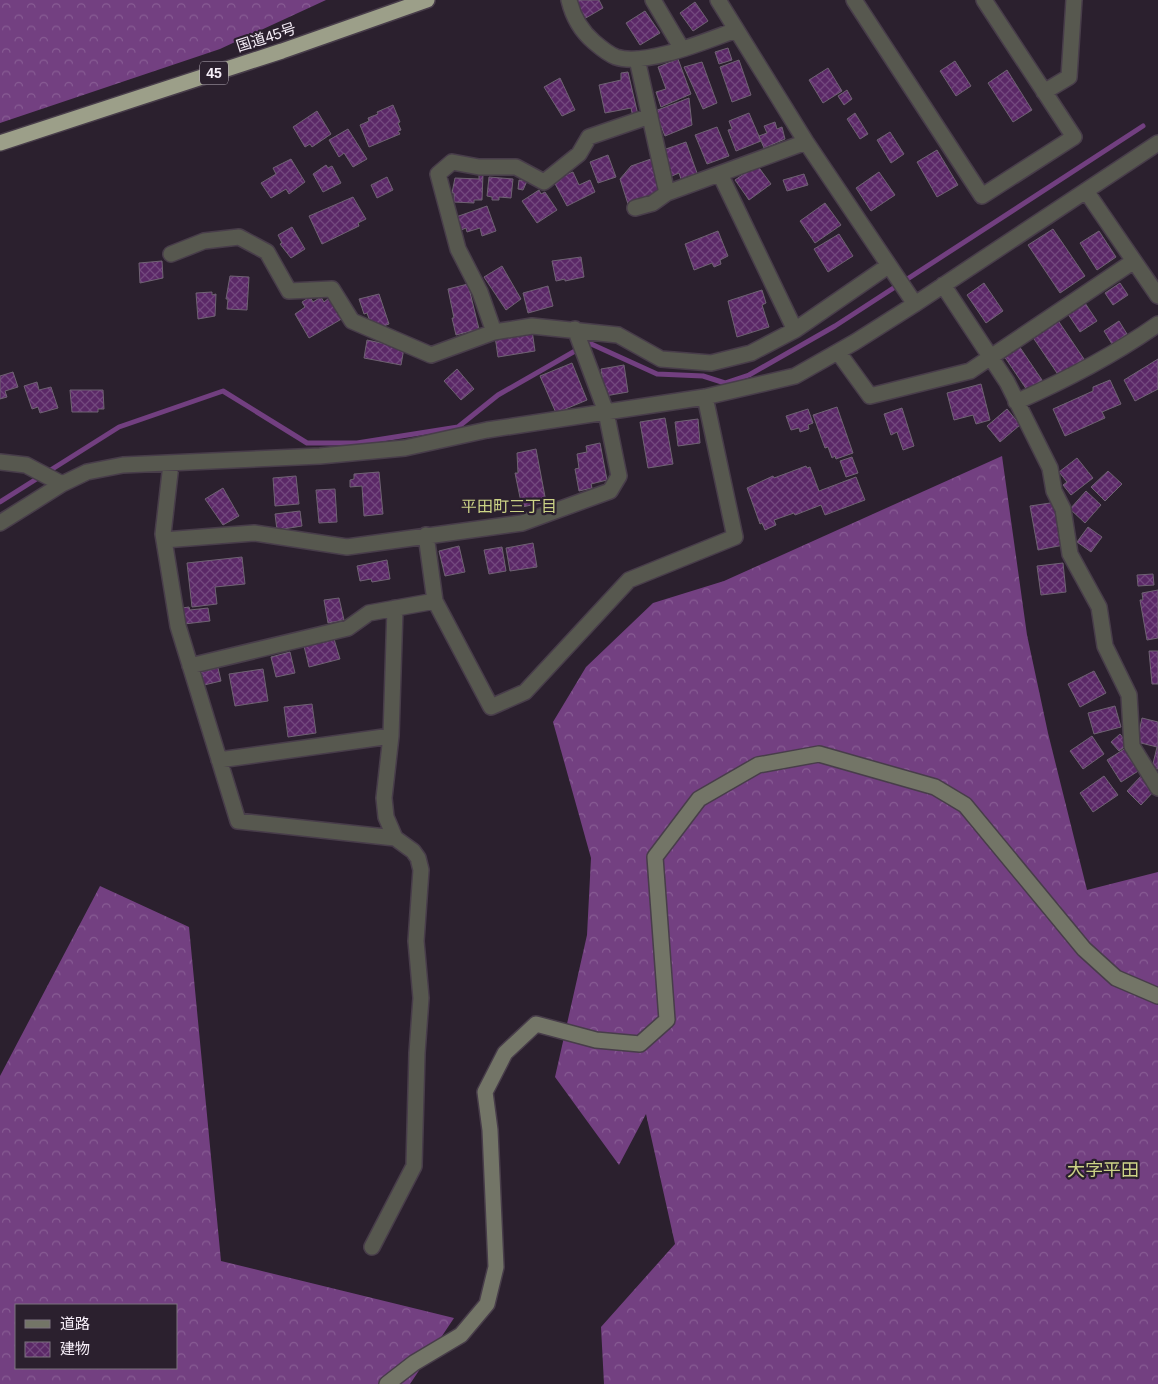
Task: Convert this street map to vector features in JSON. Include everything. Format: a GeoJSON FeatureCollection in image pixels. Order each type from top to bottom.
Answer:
{"type":"FeatureCollection","features":[{"type":"Feature","properties":{"kind":"highway","name":"国道45号"},"geometry":{"type":"LineString","coordinates":[[0,143],[282,51],[427,0]]}},
{"type":"Feature","properties":{"kind":"street"},"geometry":{"type":"LineString","coordinates":[[569,0],[572,15],[585,34],[597,45],[618,57],[637,59],[682,49],[736,30]]}},
{"type":"Feature","properties":{"kind":"street"},"geometry":{"type":"LineString","coordinates":[[653,0],[682,49]]}},
{"type":"Feature","properties":{"kind":"street"},"geometry":{"type":"LineString","coordinates":[[718,0],[806,142],[915,304]]}},
{"type":"Feature","properties":{"kind":"street"},"geometry":{"type":"LineString","coordinates":[[854,0],[982,196],[1074,137],[984,0]]}},
{"type":"Feature","properties":{"kind":"street"},"geometry":{"type":"LineString","coordinates":[[1044,92],[1069,77],[1074,0]]}},
{"type":"Feature","properties":{"kind":"street"},"geometry":{"type":"LineString","coordinates":[[637,59],[667,193]]}},
{"type":"Feature","properties":{"kind":"street"},"geometry":{"type":"LineString","coordinates":[[494,332],[480,292],[458,249],[438,174],[452,162],[479,167],[516,166],[544,182],[579,154],[589,137],[650,116]]}},
{"type":"Feature","properties":{"kind":"street"},"geometry":{"type":"LineString","coordinates":[[635,208],[653,203],[667,193],[806,142]]}},
{"type":"Feature","properties":{"kind":"street"},"geometry":{"type":"LineString","coordinates":[[0,523],[58,482],[87,472],[123,465],[320,456],[405,448],[488,430],[705,397],[796,376],[915,304],[1158,143]]}},
{"type":"Feature","properties":{"kind":"street"},"geometry":{"type":"LineString","coordinates":[[720,174],[795,330]]}},
{"type":"Feature","properties":{"kind":"street"},"geometry":{"type":"LineString","coordinates":[[1086,191],[1158,296]]}},
{"type":"Feature","properties":{"kind":"street"},"geometry":{"type":"LineString","coordinates":[[171,254],[204,241],[239,237],[267,252],[289,291],[332,289],[352,321],[431,355],[494,332],[532,326],[577,334],[618,335],[662,360],[712,363],[751,353],[795,330],[892,272]]}},
{"type":"Feature","properties":{"kind":"street"},"geometry":{"type":"LineString","coordinates":[[838,352],[870,396],[970,371],[1134,261]]}},
{"type":"Feature","properties":{"kind":"street"},"geometry":{"type":"LineString","coordinates":[[943,285],[991,358],[1050,468],[1054,491],[1063,510],[1070,554],[1099,607],[1105,646],[1129,695],[1132,746],[1158,788]]}},
{"type":"Feature","properties":{"kind":"street"},"geometry":{"type":"LineString","coordinates":[[1016,402],[1110,356],[1158,324]]}},
{"type":"Feature","properties":{"kind":"street"},"geometry":{"type":"LineString","coordinates":[[164,540],[254,533],[347,547],[522,523],[610,491],[619,476],[606,412],[577,334]]}},
{"type":"Feature","properties":{"kind":"street"},"geometry":{"type":"LineString","coordinates":[[426,535],[435,601],[491,707],[525,692],[629,580],[735,537],[705,397]]}},
{"type":"Feature","properties":{"kind":"street"},"geometry":{"type":"LineString","coordinates":[[0,462],[26,465],[58,482]]}},
{"type":"Feature","properties":{"kind":"street"},"geometry":{"type":"LineString","coordinates":[[171,464],[164,540],[178,626],[238,821],[395,838]]}},
{"type":"Feature","properties":{"kind":"street"},"geometry":{"type":"LineString","coordinates":[[190,666],[348,628],[369,613],[435,601]]}},
{"type":"Feature","properties":{"kind":"street"},"geometry":{"type":"LineString","coordinates":[[372,1247],[414,1166],[417,1054],[421,998],[416,941],[421,870],[418,858],[395,838],[386,817],[384,798],[391,736],[395,608]]}},
{"type":"Feature","properties":{"kind":"street"},"geometry":{"type":"LineString","coordinates":[[219,760],[391,736]]}},
{"type":"Feature","properties":{"kind":"street"},"geometry":{"type":"LineString","coordinates":[[387,1384],[414,1363],[461,1335],[487,1304],[496,1268],[490,1130],[484,1092],[505,1053],[536,1024],[596,1040],[640,1044],[667,1020],[656,857],[699,799],[758,765],[820,754],[935,787],[965,805],[1084,949],[1116,978],[1158,996]]}},
{"type":"Feature","properties":{"kind":"green space"},"geometry":{"type":"Polygon","coordinates":[[[0,0],[326,0],[220,49],[0,123],[0,0]]]}},
{"type":"Feature","properties":{"kind":"green space"},"geometry":{"type":"Polygon","coordinates":[[[1002,456],[1027,635],[1048,733],[1087,890],[1158,872],[1158,1384],[604,1384],[601,1327],[675,1244],[646,1114],[619,1165],[555,1077],[587,935],[591,858],[553,722],[586,667],[653,603],[724,581],[1002,456]]]}},
{"type":"Feature","properties":{"kind":"green space"},"geometry":{"type":"Polygon","coordinates":[[[100,886],[189,927],[221,1261],[454,1318],[410,1384],[0,1384],[0,1076],[100,886]]]}},
{"type":"Feature","properties":{"kind":"building"},"geometry":{"type":"Polygon","coordinates":[[[572,0],[599,0],[603,8],[584,19],[572,0]]]}},
{"type":"Feature","properties":{"kind":"building"},"geometry":{"type":"Polygon","coordinates":[[[695,2],[708,21],[693,31],[680,13],[695,2]]]}},
{"type":"Feature","properties":{"kind":"building"},"geometry":{"type":"Polygon","coordinates":[[[645,11],[660,33],[640,45],[626,23],[645,11]]]}},
{"type":"Feature","properties":{"kind":"building"},"geometry":{"type":"Polygon","coordinates":[[[728,48],[732,60],[719,64],[715,52],[728,48]]]}},
{"type":"Feature","properties":{"kind":"building"},"geometry":{"type":"Polygon","coordinates":[[[678,59],[691,94],[661,107],[656,92],[666,89],[658,67],[678,59]]]}},
{"type":"Feature","properties":{"kind":"building"},"geometry":{"type":"Polygon","coordinates":[[[739,60],[751,95],[732,102],[720,67],[739,60]]]}},
{"type":"Feature","properties":{"kind":"building"},"geometry":{"type":"Polygon","coordinates":[[[955,61],[971,86],[956,96],[940,71],[955,61]]]}},
{"type":"Feature","properties":{"kind":"building"},"geometry":{"type":"Polygon","coordinates":[[[702,62],[717,103],[703,109],[684,67],[702,62]]]}},
{"type":"Feature","properties":{"kind":"building"},"geometry":{"type":"Polygon","coordinates":[[[828,68],[842,91],[823,103],[809,80],[828,68]]]}},
{"type":"Feature","properties":{"kind":"building"},"geometry":{"type":"Polygon","coordinates":[[[1007,70],[1032,110],[1013,122],[988,83],[1007,70]]]}},
{"type":"Feature","properties":{"kind":"building"},"geometry":{"type":"Polygon","coordinates":[[[628,72],[638,115],[633,117],[631,108],[605,113],[599,85],[621,80],[621,73],[628,72]]]}},
{"type":"Feature","properties":{"kind":"building"},"geometry":{"type":"Polygon","coordinates":[[[560,78],[575,110],[562,116],[544,87],[560,78]]]}},
{"type":"Feature","properties":{"kind":"building"},"geometry":{"type":"Polygon","coordinates":[[[847,90],[852,99],[844,105],[838,96],[847,90]]]}},
{"type":"Feature","properties":{"kind":"building"},"geometry":{"type":"Polygon","coordinates":[[[689,98],[692,125],[665,136],[655,111],[689,98]]]}},
{"type":"Feature","properties":{"kind":"building"},"geometry":{"type":"Polygon","coordinates":[[[393,105],[400,122],[398,123],[401,130],[398,131],[400,134],[369,147],[360,125],[369,121],[368,118],[378,114],[377,112],[393,105]]]}},
{"type":"Feature","properties":{"kind":"building"},"geometry":{"type":"Polygon","coordinates":[[[317,111],[331,134],[312,147],[310,144],[305,147],[293,127],[317,111]]]}},
{"type":"Feature","properties":{"kind":"building"},"geometry":{"type":"Polygon","coordinates":[[[749,113],[761,141],[736,151],[728,130],[732,129],[729,121],[749,113]]]}},
{"type":"Feature","properties":{"kind":"building"},"geometry":{"type":"Polygon","coordinates":[[[855,113],[868,134],[860,139],[847,119],[855,113]]]}},
{"type":"Feature","properties":{"kind":"building"},"geometry":{"type":"Polygon","coordinates":[[[775,122],[777,129],[782,127],[785,139],[764,148],[759,136],[767,133],[764,126],[775,122]]]}},
{"type":"Feature","properties":{"kind":"building"},"geometry":{"type":"Polygon","coordinates":[[[717,127],[729,156],[707,164],[695,135],[717,127]]]}},
{"type":"Feature","properties":{"kind":"building"},"geometry":{"type":"Polygon","coordinates":[[[348,129],[367,159],[353,167],[344,153],[339,157],[329,140],[348,129]]]}},
{"type":"Feature","properties":{"kind":"building"},"geometry":{"type":"Polygon","coordinates":[[[890,132],[904,154],[891,163],[877,140],[890,132]]]}},
{"type":"Feature","properties":{"kind":"building"},"geometry":{"type":"Polygon","coordinates":[[[686,142],[697,173],[681,179],[679,173],[672,176],[663,150],[686,142]]]}},
{"type":"Feature","properties":{"kind":"building"},"geometry":{"type":"Polygon","coordinates":[[[937,150],[958,185],[937,197],[917,162],[937,150]]]}},
{"type":"Feature","properties":{"kind":"building"},"geometry":{"type":"Polygon","coordinates":[[[608,155],[616,177],[598,183],[590,162],[608,155]]]}},
{"type":"Feature","properties":{"kind":"building"},"geometry":{"type":"Polygon","coordinates":[[[291,159],[305,182],[289,194],[286,189],[271,198],[261,183],[276,174],[273,168],[291,159]]]}},
{"type":"Feature","properties":{"kind":"building"},"geometry":{"type":"Polygon","coordinates":[[[651,159],[662,193],[628,204],[620,179],[631,166],[651,159]]]}},
{"type":"Feature","properties":{"kind":"building"},"geometry":{"type":"Polygon","coordinates":[[[326,165],[328,168],[332,166],[341,183],[323,192],[313,174],[326,165]]]}},
{"type":"Feature","properties":{"kind":"building"},"geometry":{"type":"Polygon","coordinates":[[[757,165],[771,184],[749,200],[735,180],[757,165]]]}},
{"type":"Feature","properties":{"kind":"building"},"geometry":{"type":"Polygon","coordinates":[[[573,172],[579,185],[590,180],[595,192],[567,206],[553,180],[573,172]]]}},
{"type":"Feature","properties":{"kind":"building"},"geometry":{"type":"Polygon","coordinates":[[[879,172],[895,195],[871,211],[856,188],[879,172]]]}},
{"type":"Feature","properties":{"kind":"building"},"geometry":{"type":"Polygon","coordinates":[[[479,174],[483,174],[482,200],[474,200],[474,203],[454,202],[454,193],[452,193],[455,178],[479,179],[479,174]]]}},
{"type":"Feature","properties":{"kind":"building"},"geometry":{"type":"Polygon","coordinates":[[[804,174],[808,185],[787,191],[783,180],[804,174]]]}},
{"type":"Feature","properties":{"kind":"building"},"geometry":{"type":"Polygon","coordinates":[[[387,177],[393,190],[377,198],[371,185],[387,177]]]}},
{"type":"Feature","properties":{"kind":"building"},"geometry":{"type":"Polygon","coordinates":[[[489,177],[513,179],[511,198],[499,197],[499,200],[492,200],[492,197],[487,196],[489,177]]]}},
{"type":"Feature","properties":{"kind":"building"},"geometry":{"type":"Polygon","coordinates":[[[519,180],[527,181],[523,190],[518,189],[519,180]]]}},
{"type":"Feature","properties":{"kind":"building"},"geometry":{"type":"Polygon","coordinates":[[[539,190],[541,194],[545,192],[557,210],[537,223],[522,201],[539,190]]]}},
{"type":"Feature","properties":{"kind":"building"},"geometry":{"type":"Polygon","coordinates":[[[353,197],[366,219],[358,223],[359,226],[322,244],[309,216],[353,197]]]}},
{"type":"Feature","properties":{"kind":"building"},"geometry":{"type":"Polygon","coordinates":[[[825,203],[841,225],[815,243],[800,221],[825,203]]]}},
{"type":"Feature","properties":{"kind":"building"},"geometry":{"type":"Polygon","coordinates":[[[487,206],[496,231],[482,236],[480,228],[467,232],[466,228],[461,230],[456,217],[487,206]]]}},
{"type":"Feature","properties":{"kind":"building"},"geometry":{"type":"Polygon","coordinates":[[[292,227],[305,249],[291,258],[280,244],[282,243],[278,235],[292,227]]]}},
{"type":"Feature","properties":{"kind":"building"},"geometry":{"type":"Polygon","coordinates":[[[1053,229],[1085,276],[1060,293],[1028,245],[1053,229]]]}},
{"type":"Feature","properties":{"kind":"building"},"geometry":{"type":"Polygon","coordinates":[[[718,231],[728,256],[720,260],[721,264],[714,267],[712,263],[694,270],[685,244],[718,231]]]}},
{"type":"Feature","properties":{"kind":"building"},"geometry":{"type":"Polygon","coordinates":[[[1099,231],[1116,257],[1097,270],[1080,243],[1099,231]]]}},
{"type":"Feature","properties":{"kind":"building"},"geometry":{"type":"Polygon","coordinates":[[[839,234],[853,256],[828,272],[814,249],[839,234]]]}},
{"type":"Feature","properties":{"kind":"building"},"geometry":{"type":"Polygon","coordinates":[[[581,257],[584,277],[556,281],[552,261],[581,257]]]}},
{"type":"Feature","properties":{"kind":"building"},"geometry":{"type":"Polygon","coordinates":[[[162,261],[163,278],[140,283],[139,263],[162,261]]]}},
{"type":"Feature","properties":{"kind":"building"},"geometry":{"type":"Polygon","coordinates":[[[502,266],[521,299],[506,310],[484,277],[502,266]]]}},
{"type":"Feature","properties":{"kind":"building"},"geometry":{"type":"Polygon","coordinates":[[[230,276],[249,277],[247,310],[227,309],[228,299],[226,299],[230,276]]]}},
{"type":"Feature","properties":{"kind":"building"},"geometry":{"type":"Polygon","coordinates":[[[984,283],[1003,311],[986,323],[967,295],[984,283]]]}},
{"type":"Feature","properties":{"kind":"building"},"geometry":{"type":"Polygon","coordinates":[[[1120,283],[1128,295],[1113,305],[1105,293],[1120,283]]]}},
{"type":"Feature","properties":{"kind":"building"},"geometry":{"type":"Polygon","coordinates":[[[468,284],[479,329],[456,335],[448,289],[468,284]]]}},
{"type":"Feature","properties":{"kind":"building"},"geometry":{"type":"Polygon","coordinates":[[[548,286],[553,306],[528,313],[523,293],[548,286]]]}},
{"type":"Feature","properties":{"kind":"building"},"geometry":{"type":"Polygon","coordinates":[[[762,290],[766,303],[762,305],[769,327],[737,337],[728,301],[762,290]]]}},
{"type":"Feature","properties":{"kind":"building"},"geometry":{"type":"Polygon","coordinates":[[[212,292],[212,295],[216,294],[215,316],[198,319],[196,293],[212,292]]]}},
{"type":"Feature","properties":{"kind":"building"},"geometry":{"type":"Polygon","coordinates":[[[379,294],[389,324],[378,328],[376,322],[371,324],[367,313],[364,314],[359,299],[379,294]]]}},
{"type":"Feature","properties":{"kind":"building"},"geometry":{"type":"Polygon","coordinates":[[[310,297],[313,302],[321,297],[324,302],[329,298],[345,317],[309,338],[295,314],[305,307],[302,302],[310,297]]]}},
{"type":"Feature","properties":{"kind":"building"},"geometry":{"type":"Polygon","coordinates":[[[1085,303],[1097,321],[1080,332],[1068,314],[1085,303]]]}},
{"type":"Feature","properties":{"kind":"building"},"geometry":{"type":"Polygon","coordinates":[[[1057,319],[1084,359],[1059,376],[1032,336],[1057,319]]]}},
{"type":"Feature","properties":{"kind":"building"},"geometry":{"type":"Polygon","coordinates":[[[1119,321],[1127,334],[1112,344],[1104,331],[1119,321]]]}},
{"type":"Feature","properties":{"kind":"building"},"geometry":{"type":"Polygon","coordinates":[[[532,330],[535,351],[498,357],[495,336],[532,330]]]}},
{"type":"Feature","properties":{"kind":"building"},"geometry":{"type":"Polygon","coordinates":[[[367,340],[404,348],[401,365],[364,358],[367,340]]]}},
{"type":"Feature","properties":{"kind":"building"},"geometry":{"type":"Polygon","coordinates":[[[1019,346],[1042,380],[1027,390],[1004,356],[1019,346]]]}},
{"type":"Feature","properties":{"kind":"building"},"geometry":{"type":"Polygon","coordinates":[[[1158,359],[1158,389],[1135,401],[1124,380],[1158,359]]]}},
{"type":"Feature","properties":{"kind":"building"},"geometry":{"type":"Polygon","coordinates":[[[572,363],[587,400],[556,413],[540,376],[572,363]]]}},
{"type":"Feature","properties":{"kind":"building"},"geometry":{"type":"Polygon","coordinates":[[[624,365],[628,392],[605,396],[601,369],[624,365]]]}},
{"type":"Feature","properties":{"kind":"building"},"geometry":{"type":"Polygon","coordinates":[[[457,369],[474,389],[461,400],[444,381],[457,369]]]}},
{"type":"Feature","properties":{"kind":"building"},"geometry":{"type":"Polygon","coordinates":[[[13,372],[18,387],[5,391],[7,397],[0,399],[0,376],[13,372]]]}},
{"type":"Feature","properties":{"kind":"building"},"geometry":{"type":"Polygon","coordinates":[[[1110,380],[1121,404],[1102,412],[1105,418],[1065,436],[1053,409],[1093,391],[1093,387],[1110,380]]]}},
{"type":"Feature","properties":{"kind":"building"},"geometry":{"type":"Polygon","coordinates":[[[37,382],[39,390],[51,387],[58,408],[40,413],[38,407],[32,409],[24,386],[37,382]]]}},
{"type":"Feature","properties":{"kind":"building"},"geometry":{"type":"Polygon","coordinates":[[[981,384],[990,420],[976,424],[973,415],[954,420],[947,393],[981,384]]]}},
{"type":"Feature","properties":{"kind":"building"},"geometry":{"type":"Polygon","coordinates":[[[70,390],[103,390],[104,409],[98,409],[98,412],[72,412],[70,390]]]}},
{"type":"Feature","properties":{"kind":"building"},"geometry":{"type":"Polygon","coordinates":[[[837,407],[853,453],[836,459],[835,456],[832,458],[828,447],[825,448],[813,415],[837,407]]]}},
{"type":"Feature","properties":{"kind":"building"},"geometry":{"type":"Polygon","coordinates":[[[902,408],[914,446],[903,450],[897,432],[891,435],[884,414],[902,408]]]}},
{"type":"Feature","properties":{"kind":"building"},"geometry":{"type":"Polygon","coordinates":[[[808,409],[813,423],[808,425],[809,429],[800,432],[799,428],[791,430],[786,416],[808,409]]]}},
{"type":"Feature","properties":{"kind":"building"},"geometry":{"type":"Polygon","coordinates":[[[1007,409],[1020,425],[1000,442],[987,426],[1007,409]]]}},
{"type":"Feature","properties":{"kind":"building"},"geometry":{"type":"Polygon","coordinates":[[[665,418],[673,464],[648,468],[640,422],[665,418]]]}},
{"type":"Feature","properties":{"kind":"building"},"geometry":{"type":"Polygon","coordinates":[[[698,419],[700,443],[678,446],[675,422],[698,419]]]}},
{"type":"Feature","properties":{"kind":"building"},"geometry":{"type":"Polygon","coordinates":[[[600,443],[607,480],[591,484],[592,488],[579,491],[575,469],[579,468],[577,454],[587,452],[586,446],[600,443]]]}},
{"type":"Feature","properties":{"kind":"building"},"geometry":{"type":"Polygon","coordinates":[[[536,449],[546,502],[522,507],[515,473],[518,473],[517,453],[536,449]]]}},
{"type":"Feature","properties":{"kind":"building"},"geometry":{"type":"Polygon","coordinates":[[[852,457],[858,473],[846,477],[840,461],[852,457]]]}},
{"type":"Feature","properties":{"kind":"building"},"geometry":{"type":"Polygon","coordinates":[[[1077,458],[1093,478],[1071,495],[1063,485],[1067,482],[1059,472],[1077,458]]]}},
{"type":"Feature","properties":{"kind":"building"},"geometry":{"type":"Polygon","coordinates":[[[806,466],[807,468],[810,467],[819,491],[856,477],[865,500],[825,515],[821,505],[795,515],[794,513],[774,520],[776,525],[765,530],[762,523],[760,524],[747,488],[773,476],[774,478],[806,466]]]}},
{"type":"Feature","properties":{"kind":"building"},"geometry":{"type":"Polygon","coordinates":[[[1108,471],[1122,484],[1105,501],[1091,487],[1108,471]]]}},
{"type":"Feature","properties":{"kind":"building"},"geometry":{"type":"Polygon","coordinates":[[[379,472],[383,514],[364,516],[362,486],[350,487],[350,480],[354,479],[354,474],[379,472]]]}},
{"type":"Feature","properties":{"kind":"building"},"geometry":{"type":"Polygon","coordinates":[[[296,476],[299,504],[275,506],[273,478],[296,476]]]}},
{"type":"Feature","properties":{"kind":"building"},"geometry":{"type":"Polygon","coordinates":[[[223,488],[239,516],[223,525],[205,499],[223,488]]]}},
{"type":"Feature","properties":{"kind":"building"},"geometry":{"type":"Polygon","coordinates":[[[335,489],[337,522],[319,523],[316,490],[335,489]]]}},
{"type":"Feature","properties":{"kind":"building"},"geometry":{"type":"Polygon","coordinates":[[[1086,491],[1101,505],[1085,523],[1070,509],[1086,491]]]}},
{"type":"Feature","properties":{"kind":"building"},"geometry":{"type":"Polygon","coordinates":[[[1057,502],[1064,545],[1038,550],[1030,506],[1057,502]]]}},
{"type":"Feature","properties":{"kind":"building"},"geometry":{"type":"Polygon","coordinates":[[[300,511],[302,526],[277,530],[275,514],[300,511]]]}},
{"type":"Feature","properties":{"kind":"building"},"geometry":{"type":"Polygon","coordinates":[[[1088,527],[1102,537],[1091,552],[1077,542],[1088,527]]]}},
{"type":"Feature","properties":{"kind":"building"},"geometry":{"type":"Polygon","coordinates":[[[533,543],[537,567],[510,571],[506,548],[533,543]]]}},
{"type":"Feature","properties":{"kind":"building"},"geometry":{"type":"Polygon","coordinates":[[[459,546],[465,572],[445,576],[439,551],[459,546]]]}},
{"type":"Feature","properties":{"kind":"building"},"geometry":{"type":"Polygon","coordinates":[[[502,547],[506,571],[489,574],[484,550],[502,547]]]}},
{"type":"Feature","properties":{"kind":"building"},"geometry":{"type":"Polygon","coordinates":[[[242,557],[245,584],[215,587],[217,604],[192,607],[187,563],[242,557]]]}},
{"type":"Feature","properties":{"kind":"building"},"geometry":{"type":"Polygon","coordinates":[[[387,560],[390,579],[372,582],[371,579],[360,581],[357,566],[387,560]]]}},
{"type":"Feature","properties":{"kind":"building"},"geometry":{"type":"Polygon","coordinates":[[[1063,563],[1066,592],[1041,595],[1037,566],[1063,563]]]}},
{"type":"Feature","properties":{"kind":"building"},"geometry":{"type":"Polygon","coordinates":[[[1153,574],[1154,585],[1138,586],[1137,575],[1153,574]]]}},
{"type":"Feature","properties":{"kind":"building"},"geometry":{"type":"Polygon","coordinates":[[[1158,590],[1158,638],[1147,640],[1140,600],[1143,600],[1142,593],[1158,590]]]}},
{"type":"Feature","properties":{"kind":"building"},"geometry":{"type":"Polygon","coordinates":[[[339,598],[344,620],[328,623],[324,600],[339,598]]]}},
{"type":"Feature","properties":{"kind":"building"},"geometry":{"type":"Polygon","coordinates":[[[189,607],[190,610],[208,608],[210,621],[184,624],[182,608],[189,607]]]}},
{"type":"Feature","properties":{"kind":"building"},"geometry":{"type":"Polygon","coordinates":[[[334,639],[340,659],[309,667],[304,646],[334,639]]]}},
{"type":"Feature","properties":{"kind":"building"},"geometry":{"type":"Polygon","coordinates":[[[1149,651],[1158,651],[1158,684],[1152,684],[1149,651]]]}},
{"type":"Feature","properties":{"kind":"building"},"geometry":{"type":"Polygon","coordinates":[[[290,652],[295,673],[276,677],[271,657],[290,652]]]}},
{"type":"Feature","properties":{"kind":"building"},"geometry":{"type":"Polygon","coordinates":[[[218,668],[221,681],[204,685],[201,672],[218,668]]]}},
{"type":"Feature","properties":{"kind":"building"},"geometry":{"type":"Polygon","coordinates":[[[263,669],[268,701],[235,706],[229,674],[263,669]]]}},
{"type":"Feature","properties":{"kind":"building"},"geometry":{"type":"Polygon","coordinates":[[[1094,671],[1106,693],[1080,707],[1068,684],[1094,671]]]}},
{"type":"Feature","properties":{"kind":"building"},"geometry":{"type":"Polygon","coordinates":[[[312,704],[316,733],[288,737],[284,707],[312,704]]]}},
{"type":"Feature","properties":{"kind":"building"},"geometry":{"type":"Polygon","coordinates":[[[1115,706],[1121,727],[1094,734],[1088,713],[1115,706]]]}},
{"type":"Feature","properties":{"kind":"building"},"geometry":{"type":"Polygon","coordinates":[[[1142,718],[1158,722],[1158,769],[1152,768],[1157,747],[1137,742],[1142,718]]]}},
{"type":"Feature","properties":{"kind":"building"},"geometry":{"type":"Polygon","coordinates":[[[1120,734],[1128,744],[1119,751],[1111,742],[1120,734]]]}},
{"type":"Feature","properties":{"kind":"building"},"geometry":{"type":"Polygon","coordinates":[[[1092,736],[1104,754],[1083,769],[1070,751],[1092,736]]]}},
{"type":"Feature","properties":{"kind":"building"},"geometry":{"type":"Polygon","coordinates":[[[1129,746],[1143,768],[1121,782],[1107,760],[1129,746]]]}},
{"type":"Feature","properties":{"kind":"building"},"geometry":{"type":"Polygon","coordinates":[[[1142,775],[1156,789],[1141,805],[1127,791],[1142,775]]]}},
{"type":"Feature","properties":{"kind":"building"},"geometry":{"type":"Polygon","coordinates":[[[1104,776],[1118,795],[1093,812],[1080,793],[1104,776]]]}},
{"type":"Feature","properties":{"kind":"waterway"},"geometry":{"type":"LineString","coordinates":[[0,502],[119,427],[223,391],[307,443],[357,443],[458,427],[498,395],[589,343],[657,374],[703,376],[725,383],[749,375],[835,326],[1143,126]]}},
{"type":"Feature","properties":{"kind":"district","name":"平田町三丁目"},"geometry":{"type":"Point","coordinates":[509,506]}},
{"type":"Feature","properties":{"kind":"district","name":"大字平田"},"geometry":{"type":"Point","coordinates":[1103,1170]}}]}
